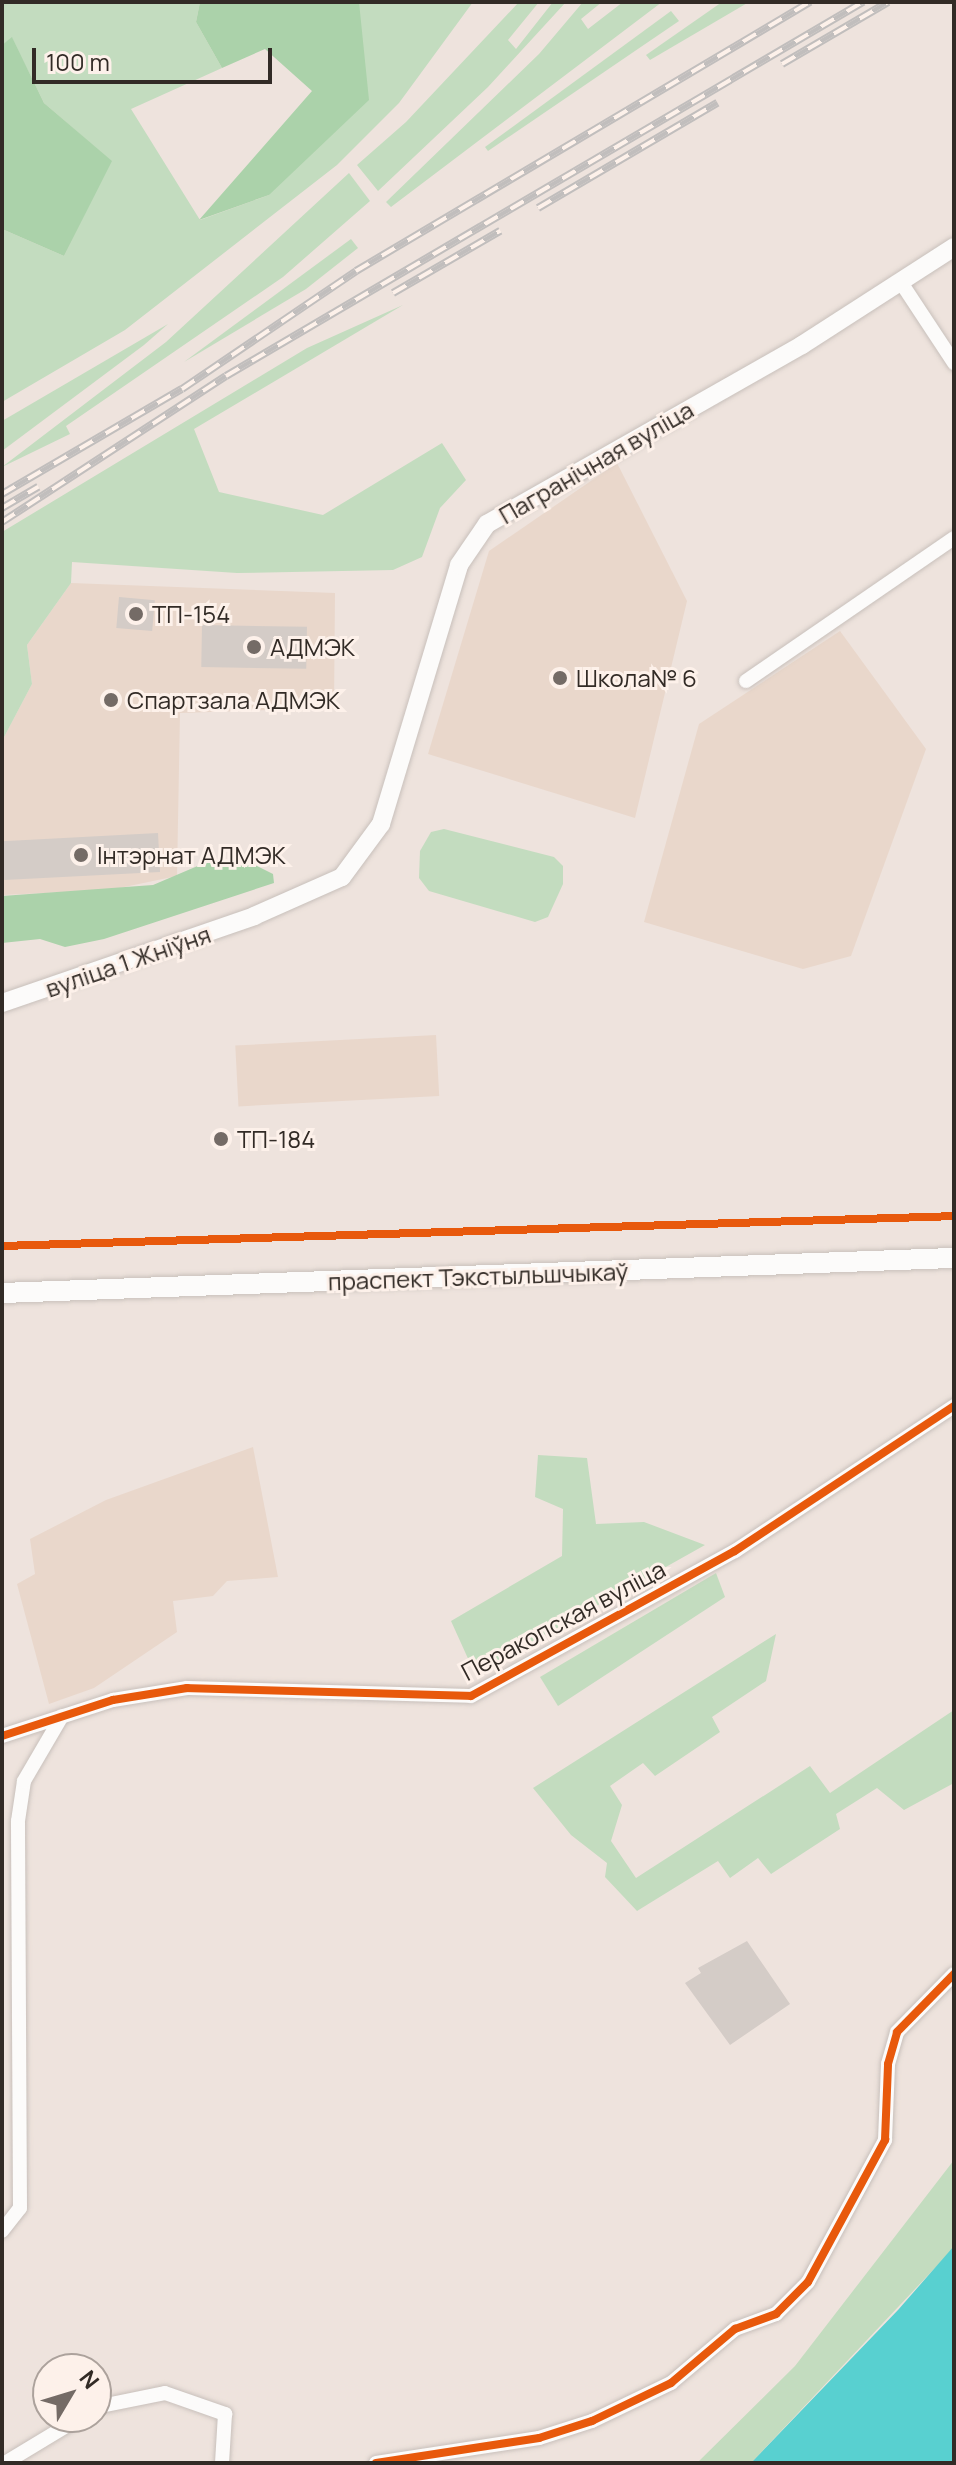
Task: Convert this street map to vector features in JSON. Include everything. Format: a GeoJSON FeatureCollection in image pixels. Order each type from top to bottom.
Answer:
{"type":"FeatureCollection","features":[{"type":"Feature","properties":{"kind":"main road","name":"Пагранічная вуліца"},"geometry":{"type":"LineString","coordinates":[[254,916],[326,889],[367,847],[398,777],[459,565],[487,524],[902,284],[954,247]]}},
{"type":"Feature","properties":{"kind":"main road","name":"вуліца 1 Жніўня"},"geometry":{"type":"LineString","coordinates":[[2,1003],[254,916]]}},
{"type":"Feature","properties":{"kind":"main road","name":"праспект Тэкстыльшчыкаў"},"geometry":{"type":"LineString","coordinates":[[2,1293],[954,1258]]}},
{"type":"Feature","properties":{"kind":"street"},"geometry":{"type":"LineString","coordinates":[[902,284],[954,363]]}},
{"type":"Feature","properties":{"kind":"street"},"geometry":{"type":"LineString","coordinates":[[746,681],[954,538]]}},
{"type":"Feature","properties":{"kind":"street","name":"Перакопская вуліца"},"geometry":{"type":"LineString","coordinates":[[2,1736],[113,1700],[187,1688],[471,1696],[735,1551],[954,1406]]}},
{"type":"Feature","properties":{"kind":"street"},"geometry":{"type":"LineString","coordinates":[[2,2231],[20,2208],[18,1821],[24,1781],[62,1716]]}},
{"type":"Feature","properties":{"kind":"street"},"geometry":{"type":"LineString","coordinates":[[376,2463],[539,2438],[592,2421],[671,2383],[735,2329],[776,2314],[808,2282],[885,2140],[888,2064],[897,2032],[954,1974]]}},
{"type":"Feature","properties":{"kind":"street"},"geometry":{"type":"LineString","coordinates":[[112,2404],[165,2393],[225,2414],[222,2463]]}},
{"type":"Feature","properties":{"kind":"street"},"geometry":{"type":"LineString","coordinates":[[5,2463],[55,2433]]}},
{"type":"Feature","properties":{"kind":"shaded area","name":"Школа№ 6"},"geometry":{"type":"Polygon","coordinates":[[[617,463],[687,601],[635,818],[428,754],[489,551],[617,463]]]}},
{"type":"Feature","properties":{"kind":"shaded area"},"geometry":{"type":"Polygon","coordinates":[[[71,583],[335,593],[334,708],[180,713],[177,876],[110,890],[2,895],[2,741],[32,684],[27,645],[71,583]]]}},
{"type":"Feature","properties":{"kind":"shaded area"},"geometry":{"type":"Polygon","coordinates":[[[840,631],[926,749],[851,956],[803,969],[644,922],[699,724],[840,631]]]}},
{"type":"Feature","properties":{"kind":"shaded area"},"geometry":{"type":"Polygon","coordinates":[[[436,1035],[439,1096],[238,1106],[235,1046],[436,1035]]]}},
{"type":"Feature","properties":{"kind":"shaded area"},"geometry":{"type":"Polygon","coordinates":[[[253,1447],[278,1577],[227,1581],[213,1596],[173,1601],[177,1632],[94,1688],[49,1704],[17,1584],[35,1574],[30,1539],[106,1500],[253,1447]]]}},
{"type":"Feature","properties":{"kind":"green space"},"geometry":{"type":"Polygon","coordinates":[[[2,2],[200,2],[196,22],[222,68],[131,109],[200,220],[269,195],[359,2],[473,2],[399,103],[337,165],[125,330],[2,402],[2,229],[64,256],[111,161],[44,103],[12,38],[2,45],[2,2]]]}},
{"type":"Feature","properties":{"kind":"green space"},"geometry":{"type":"Polygon","coordinates":[[[200,2],[359,2],[369,100],[269,195],[199,220],[312,91],[265,49],[222,68],[196,22],[200,2]]]}},
{"type":"Feature","properties":{"kind":"green space"},"geometry":{"type":"Polygon","coordinates":[[[519,2],[539,2],[508,40],[516,49],[553,2],[566,2],[488,87],[378,191],[357,165],[406,122],[519,2]]]}},
{"type":"Feature","properties":{"kind":"green space"},"geometry":{"type":"Polygon","coordinates":[[[583,2],[602,2],[581,19],[588,29],[623,2],[662,2],[391,207],[386,202],[539,54],[583,2]]]}},
{"type":"Feature","properties":{"kind":"green space"},"geometry":{"type":"Polygon","coordinates":[[[722,2],[749,2],[650,60],[646,55],[722,2]]]}},
{"type":"Feature","properties":{"kind":"green space"},"geometry":{"type":"Polygon","coordinates":[[[671,11],[679,21],[488,151],[485,147],[671,11]]]}},
{"type":"Feature","properties":{"kind":"green space"},"geometry":{"type":"Polygon","coordinates":[[[12,37],[44,103],[112,161],[64,256],[2,229],[2,45],[12,37]]]}},
{"type":"Feature","properties":{"kind":"green space"},"geometry":{"type":"Polygon","coordinates":[[[349,173],[370,201],[283,277],[66,426],[70,434],[2,467],[166,342],[349,173]]]}},
{"type":"Feature","properties":{"kind":"green space"},"geometry":{"type":"Polygon","coordinates":[[[351,239],[358,248],[306,289],[184,362],[351,239]]]}},
{"type":"Feature","properties":{"kind":"green space"},"geometry":{"type":"Polygon","coordinates":[[[403,305],[194,429],[219,492],[323,515],[442,443],[466,480],[440,508],[422,557],[393,570],[237,573],[72,562],[71,583],[27,645],[32,684],[2,741],[2,532],[307,348],[403,305]]]}},
{"type":"Feature","properties":{"kind":"green space"},"geometry":{"type":"Polygon","coordinates":[[[168,324],[144,345],[2,451],[2,421],[168,324]]]}},
{"type":"Feature","properties":{"kind":"green space"},"geometry":{"type":"Polygon","coordinates":[[[444,829],[554,857],[563,866],[563,884],[548,917],[535,922],[429,891],[419,878],[420,851],[431,832],[444,829]]]}},
{"type":"Feature","properties":{"kind":"green space"},"geometry":{"type":"Polygon","coordinates":[[[214,859],[257,866],[273,874],[274,883],[104,939],[65,947],[40,939],[2,943],[2,896],[153,885],[214,859]]]}},
{"type":"Feature","properties":{"kind":"green space"},"geometry":{"type":"Polygon","coordinates":[[[538,1455],[587,1458],[596,1524],[644,1522],[705,1545],[475,1674],[451,1621],[562,1556],[563,1509],[535,1497],[538,1455]]]}},
{"type":"Feature","properties":{"kind":"green space"},"geometry":{"type":"Polygon","coordinates":[[[716,1573],[725,1597],[558,1706],[540,1677],[716,1573]]]}},
{"type":"Feature","properties":{"kind":"green space"},"geometry":{"type":"Polygon","coordinates":[[[776,1634],[766,1681],[712,1717],[720,1732],[655,1776],[643,1763],[610,1786],[622,1805],[611,1841],[636,1878],[810,1766],[830,1793],[954,1710],[954,1783],[904,1810],[877,1788],[836,1814],[840,1829],[771,1874],[758,1858],[730,1878],[718,1861],[637,1911],[605,1877],[607,1863],[571,1835],[533,1788],[776,1634]]]}},
{"type":"Feature","properties":{"kind":"green space"},"geometry":{"type":"Polygon","coordinates":[[[954,2160],[954,2246],[949,2253],[751,2463],[697,2463],[795,2366],[954,2160]]]}},
{"type":"Feature","properties":{"kind":"water"},"geometry":{"type":"Polygon","coordinates":[[[954,2246],[954,2463],[751,2463],[898,2310],[954,2246]]]}},
{"type":"Feature","properties":{"kind":"building","name":"ТП-154"},"geometry":{"type":"Polygon","coordinates":[[[119,597],[155,600],[152,631],[116,628],[119,597]]]}},
{"type":"Feature","properties":{"kind":"building","name":"АДМЭК"},"geometry":{"type":"Polygon","coordinates":[[[202,625],[307,627],[306,669],[201,667],[202,625]]]}},
{"type":"Feature","properties":{"kind":"building","name":"Інтэрнат АДМЭК"},"geometry":{"type":"Polygon","coordinates":[[[158,833],[160,872],[4,880],[2,841],[158,833]]]}},
{"type":"Feature","properties":{"kind":"building"},"geometry":{"type":"Polygon","coordinates":[[[747,1941],[790,2004],[730,2045],[685,1983],[701,1973],[698,1968],[747,1941]]]}},
{"type":"Feature","properties":{"kind":"railway"},"geometry":{"type":"LineString","coordinates":[[2,494],[182,389],[356,271],[810,2]]}},
{"type":"Feature","properties":{"kind":"railway"},"geometry":{"type":"LineString","coordinates":[[2,522],[226,376],[863,2]]}},
{"type":"Feature","properties":{"kind":"railway"},"geometry":{"type":"LineString","coordinates":[[782,64],[888,2]]}},
{"type":"Feature","properties":{"kind":"railway"},"geometry":{"type":"LineString","coordinates":[[538,208],[717,103]]}},
{"type":"Feature","properties":{"kind":"railway"},"geometry":{"type":"LineString","coordinates":[[393,293],[500,231]]}},
{"type":"Feature","properties":{"kind":"railway"},"geometry":{"type":"LineString","coordinates":[[2,508],[38,487]]}},
{"type":"Feature","properties":{"kind":"cycle path"},"geometry":{"type":"LineString","coordinates":[[2,1246],[954,1216]]}},
{"type":"Feature","properties":{"kind":"cycle path"},"geometry":{"type":"LineString","coordinates":[[2,1736],[113,1700],[187,1688],[471,1696],[735,1551],[954,1406]]}},
{"type":"Feature","properties":{"kind":"cycle path"},"geometry":{"type":"LineString","coordinates":[[376,2463],[539,2438],[592,2421],[671,2383],[735,2329],[776,2314],[808,2282],[885,2140],[888,2064],[897,2032],[954,1974]]}},
{"type":"Feature","properties":{"kind":"place","name":"ТП-154"},"geometry":{"type":"Point","coordinates":[136,614]}},
{"type":"Feature","properties":{"kind":"place","name":"АДМЭК"},"geometry":{"type":"Point","coordinates":[254,647]}},
{"type":"Feature","properties":{"kind":"place","name":"Школа№ 6"},"geometry":{"type":"Point","coordinates":[560,678]}},
{"type":"Feature","properties":{"kind":"place","name":"Спартзала АДМЭК"},"geometry":{"type":"Point","coordinates":[111,700]}},
{"type":"Feature","properties":{"kind":"place","name":"Інтэрнат АДМЭК"},"geometry":{"type":"Point","coordinates":[81,855]}},
{"type":"Feature","properties":{"kind":"place","name":"ТП-184"},"geometry":{"type":"Point","coordinates":[221,1139]}}]}
